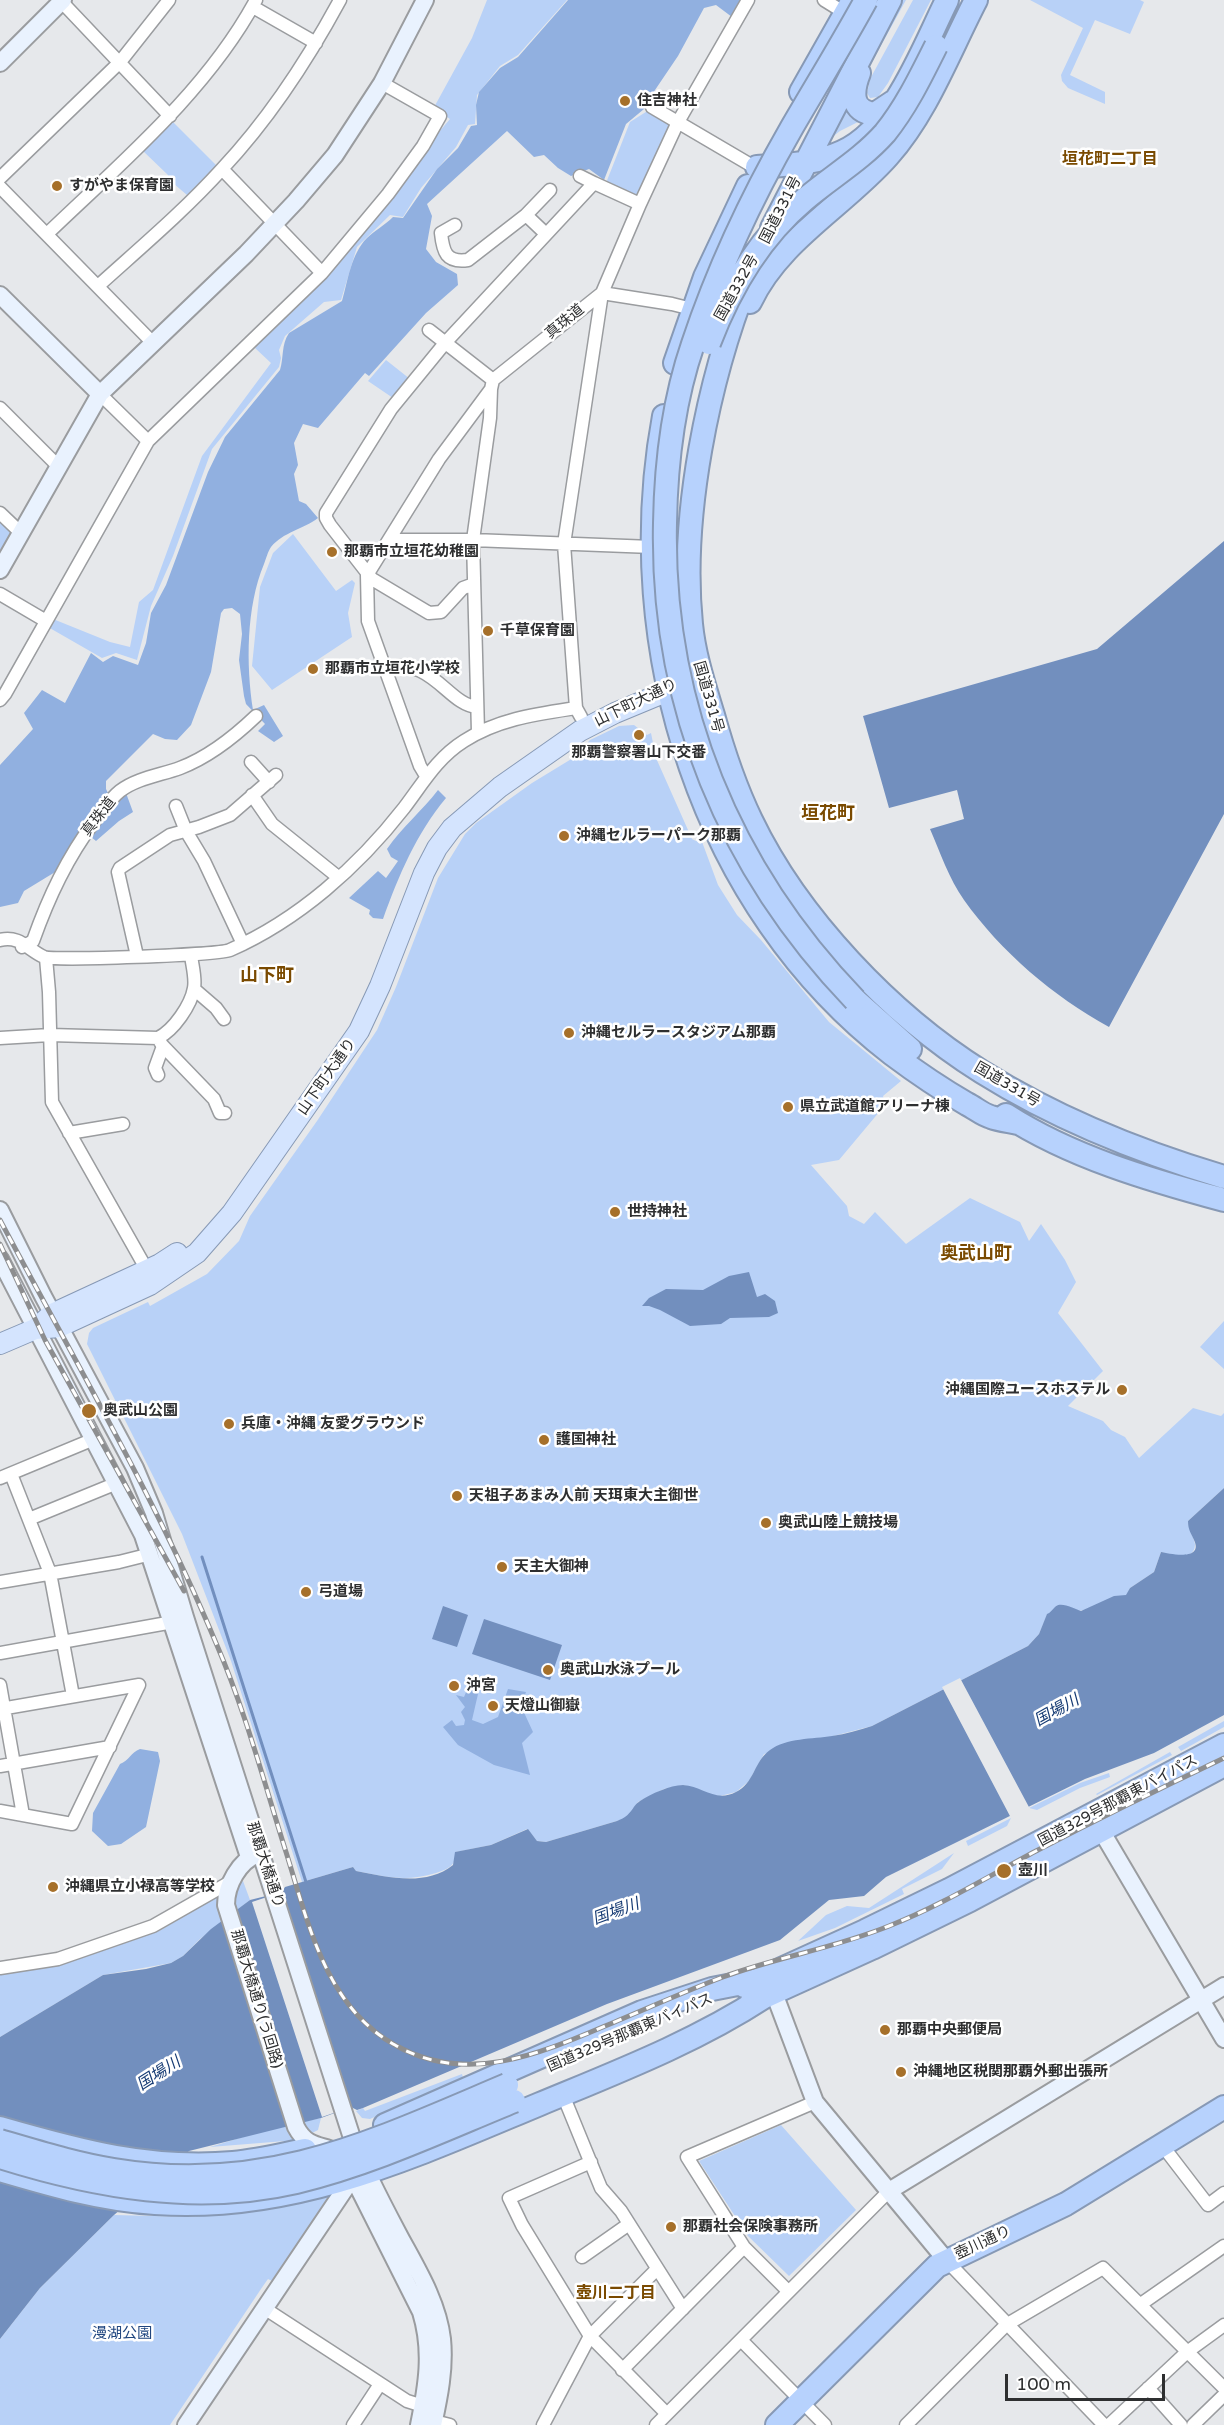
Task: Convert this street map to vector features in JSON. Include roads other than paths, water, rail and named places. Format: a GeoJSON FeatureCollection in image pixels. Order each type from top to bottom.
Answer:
{"type":"FeatureCollection","features":[{"type":"Feature","properties":{"kind":"highway","name":"国道331号"},"geometry":{"type":"LineString","coordinates":[[866,0],[768,172],[739,230],[702,318],[681,385],[669,444],[658,542],[656,614],[667,684],[690,765],[720,837],[750,893],[824,992],[862,1030],[944,1091],[991,1118],[1018,1123]]}},
{"type":"Feature","properties":{"kind":"highway","name":"国道331号"},"geometry":{"type":"LineString","coordinates":[[890,0],[754,263],[725,346],[705,433],[691,519],[688,562],[690,607],[699,669],[726,759],[751,820],[780,872],[840,949],[871,982],[943,1045],[1023,1096],[1124,1143],[1224,1177]]}},
{"type":"Feature","properties":{"kind":"highway"},"geometry":{"type":"LineString","coordinates":[[757,167],[805,164],[842,153],[858,143],[872,130],[893,102],[947,0]]}},
{"type":"Feature","properties":{"kind":"highway","name":"国道332号"},"geometry":{"type":"LineString","coordinates":[[658,542],[688,404],[714,330],[733,288],[753,256],[779,223],[805,199],[860,158],[885,132],[909,98],[959,0]]}},
{"type":"Feature","properties":{"kind":"highway"},"geometry":{"type":"LineString","coordinates":[[757,167],[777,191],[788,199],[811,200],[847,182],[887,148],[922,106],[976,0]]}},
{"type":"Feature","properties":{"kind":"highway","name":"国道331号"},"geometry":{"type":"LineString","coordinates":[[849,7],[757,167],[718,247],[692,309],[675,363],[661,428],[653,493],[677,668],[689,720],[711,783],[738,842],[772,898],[815,956],[855,1000],[907,1047],[1018,1123],[1136,1174],[1224,1200]]}},
{"type":"Feature","properties":{"kind":"highway"},"geometry":{"type":"LineString","coordinates":[[878,24],[853,87],[854,100],[860,109],[873,114],[882,111],[893,102]]}},
{"type":"Feature","properties":{"kind":"highway","name":"国道332号"},"geometry":{"type":"LineString","coordinates":[[725,346],[739,328],[755,292],[770,268],[877,168],[901,141],[922,106]]}},
{"type":"Feature","properties":{"kind":"highway"},"geometry":{"type":"LineString","coordinates":[[692,309],[715,308],[726,316],[725,346]]}},
{"type":"Feature","properties":{"kind":"highway","name":"国道329号那覇東バイパス"},"geometry":{"type":"LineString","coordinates":[[1096,1823],[1224,1745]]}},
{"type":"Feature","properties":{"kind":"highway","name":"国道329号那覇東バイパス"},"geometry":{"type":"LineString","coordinates":[[0,2141],[80,2163],[139,2174],[210,2175],[255,2172],[306,2163],[355,2148],[510,2093],[765,1990],[949,1890],[1224,1765]]}},
{"type":"Feature","properties":{"kind":"highway"},"geometry":{"type":"LineString","coordinates":[[0,2128],[114,2158],[160,2163],[217,2164],[270,2157],[352,2138],[642,2012],[712,1989],[765,1990]]}},
{"type":"Feature","properties":{"kind":"highway"},"geometry":{"type":"LineString","coordinates":[[0,2170],[74,2191],[126,2200],[175,2204],[225,2204],[299,2193],[360,2175],[563,2095],[725,2023],[765,1990]]}},
{"type":"Feature","properties":{"kind":"highway","name":"国道329号那覇東バイパス"},"geometry":{"type":"LineString","coordinates":[[0,2157],[76,2179],[128,2187],[192,2192],[259,2188],[302,2180],[359,2163],[510,2093]]}},
{"type":"Feature","properties":{"kind":"highway","name":"壺川通り"},"geometry":{"type":"LineString","coordinates":[[777,2425],[924,2277],[946,2260],[1066,2204],[1224,2107]]}},
{"type":"Feature","properties":{"kind":"main road"},"geometry":{"type":"LineString","coordinates":[[0,570],[100,394],[274,225],[335,155],[382,83],[425,0]]}},
{"type":"Feature","properties":{"kind":"main road"},"geometry":{"type":"LineString","coordinates":[[0,63],[62,1]]}},
{"type":"Feature","properties":{"kind":"main road"},"geometry":{"type":"LineString","coordinates":[[0,295],[100,394]]}},
{"type":"Feature","properties":{"kind":"main road","name":"山下町大通り"},"geometry":{"type":"LineString","coordinates":[[0,1344],[165,1277],[197,1253],[223,1225],[364,1022],[381,986],[424,873],[437,848],[452,828],[500,787],[580,731],[699,669]]}},
{"type":"Feature","properties":{"kind":"main road","name":"山下町大通り"},"geometry":{"type":"LineString","coordinates":[[56,1321],[178,1252],[206,1226],[342,1034],[368,985],[418,856],[445,817],[482,785],[578,712],[667,684]]}},
{"type":"Feature","properties":{"kind":"main road","name":"那覇大橋通り"},"geometry":{"type":"LineString","coordinates":[[0,1210],[56,1321],[130,1458],[154,1513],[255,1855]]}},
{"type":"Feature","properties":{"kind":"main road","name":"那覇大橋通り"},"geometry":{"type":"LineString","coordinates":[[0,1259],[117,1483],[151,1554],[255,1855],[275,1894],[352,2138],[360,2175],[423,2319],[429,2352],[423,2406],[428,2424]]}},
{"type":"Feature","properties":{"kind":"main road"},"geometry":{"type":"LineString","coordinates":[[1096,1823],[1224,2038]]}},
{"type":"Feature","properties":{"kind":"main road","name":"那覇大橋通り(う回路)"},"geometry":{"type":"LineString","coordinates":[[255,1855],[232,1881],[226,1893],[226,1905],[296,2127],[306,2141],[320,2147]]}},
{"type":"Feature","properties":{"kind":"main road"},"geometry":{"type":"LineString","coordinates":[[889,2191],[1224,1986]]}},
{"type":"Feature","properties":{"kind":"main road"},"geometry":{"type":"LineString","coordinates":[[765,1990],[815,2102],[946,2260]]}},
{"type":"Feature","properties":{"kind":"main road","name":"那覇大橋通り"},"geometry":{"type":"LineString","coordinates":[[320,2147],[341,2155],[360,2175],[421,2277],[437,2318],[442,2339],[443,2368],[428,2424]]}},
{"type":"Feature","properties":{"kind":"main road"},"geometry":{"type":"LineString","coordinates":[[186,2425],[264,2308],[360,2175]]}},
{"type":"Feature","properties":{"kind":"street"},"geometry":{"type":"LineString","coordinates":[[0,177],[120,62],[169,0]]}},
{"type":"Feature","properties":{"kind":"street"},"geometry":{"type":"LineString","coordinates":[[98,286],[222,170],[286,90],[340,0]]}},
{"type":"Feature","properties":{"kind":"street","name":"真珠道"},"geometry":{"type":"LineString","coordinates":[[367,575],[439,459],[492,385],[602,293],[678,122],[748,0]]}},
{"type":"Feature","properties":{"kind":"street"},"geometry":{"type":"LineString","coordinates":[[824,0],[849,7]]}},
{"type":"Feature","properties":{"kind":"street"},"geometry":{"type":"LineString","coordinates":[[62,1],[170,116]]}},
{"type":"Feature","properties":{"kind":"street"},"geometry":{"type":"LineString","coordinates":[[48,234],[170,116],[214,63],[255,3],[316,43]]}},
{"type":"Feature","properties":{"kind":"street"},"geometry":{"type":"LineString","coordinates":[[0,700],[148,441],[322,273],[388,194],[423,146],[440,116],[382,83]]}},
{"type":"Feature","properties":{"kind":"street"},"geometry":{"type":"LineString","coordinates":[[652,107],[757,167]]}},
{"type":"Feature","properties":{"kind":"street"},"geometry":{"type":"LineString","coordinates":[[222,170],[322,273]]}},
{"type":"Feature","properties":{"kind":"street"},"geometry":{"type":"LineString","coordinates":[[580,176],[640,204]]}},
{"type":"Feature","properties":{"kind":"street"},"geometry":{"type":"LineString","coordinates":[[474,584],[463,588],[441,612],[429,613],[367,575],[330,525],[326,513],[391,409],[445,343],[594,183]]}},
{"type":"Feature","properties":{"kind":"street"},"geometry":{"type":"LineString","coordinates":[[0,188],[48,234],[153,343]]}},
{"type":"Feature","properties":{"kind":"street"},"geometry":{"type":"LineString","coordinates":[[455,225],[441,233],[443,250],[449,258],[458,262],[468,260],[526,215],[550,190]]}},
{"type":"Feature","properties":{"kind":"street"},"geometry":{"type":"LineString","coordinates":[[526,215],[546,234]]}},
{"type":"Feature","properties":{"kind":"street"},"geometry":{"type":"LineString","coordinates":[[0,940],[15,939],[46,958],[191,955],[218,953],[243,944],[302,910],[338,878],[398,815],[426,776],[455,748],[478,732],[518,716],[578,712],[564,544],[602,293],[692,309]]}},
{"type":"Feature","properties":{"kind":"street"},"geometry":{"type":"LineString","coordinates":[[429,330],[492,385],[490,418],[473,540],[478,732]]}},
{"type":"Feature","properties":{"kind":"street"},"geometry":{"type":"LineString","coordinates":[[100,394],[148,441]]}},
{"type":"Feature","properties":{"kind":"street"},"geometry":{"type":"LineString","coordinates":[[0,408],[54,462],[60,465]]}},
{"type":"Feature","properties":{"kind":"street"},"geometry":{"type":"LineString","coordinates":[[0,513],[21,533]]}},
{"type":"Feature","properties":{"kind":"street"},"geometry":{"type":"LineString","coordinates":[[390,540],[473,540],[564,544],[658,542]]}},
{"type":"Feature","properties":{"kind":"street"},"geometry":{"type":"LineString","coordinates":[[367,575],[368,621],[420,766],[426,776]]}},
{"type":"Feature","properties":{"kind":"street"},"geometry":{"type":"LineString","coordinates":[[0,594],[46,621]]}},
{"type":"Feature","properties":{"kind":"street"},"geometry":{"type":"LineString","coordinates":[[385,668],[401,666],[425,673],[439,681],[468,706],[477,707]]}},
{"type":"Feature","properties":{"kind":"street","name":"真珠道"},"geometry":{"type":"LineString","coordinates":[[24,946],[33,942],[61,872],[88,830],[119,792],[138,782],[183,767],[226,743],[256,716]]}},
{"type":"Feature","properties":{"kind":"street"},"geometry":{"type":"LineString","coordinates":[[137,956],[118,872],[120,868],[170,835],[230,815],[273,779],[251,762]]}},
{"type":"Feature","properties":{"kind":"street"},"geometry":{"type":"LineString","coordinates":[[252,795],[272,824],[338,878]]}},
{"type":"Feature","properties":{"kind":"street"},"geometry":{"type":"LineString","coordinates":[[176,806],[186,831],[204,861],[243,944]]}},
{"type":"Feature","properties":{"kind":"street"},"geometry":{"type":"LineString","coordinates":[[158,1075],[155,1068],[160,1042],[187,1005],[194,989],[191,955]]}},
{"type":"Feature","properties":{"kind":"street"},"geometry":{"type":"LineString","coordinates":[[46,958],[52,1102],[147,1270]]}},
{"type":"Feature","properties":{"kind":"street"},"geometry":{"type":"LineString","coordinates":[[194,989],[216,1008],[224,1019]]}},
{"type":"Feature","properties":{"kind":"street"},"geometry":{"type":"LineString","coordinates":[[0,1038],[50,1035],[160,1042],[214,1099],[220,1113],[225,1113]]}},
{"type":"Feature","properties":{"kind":"street"},"geometry":{"type":"LineString","coordinates":[[69,1133],[123,1124]]}},
{"type":"Feature","properties":{"kind":"street"},"geometry":{"type":"LineString","coordinates":[[74,1696],[50,1573],[29,1519],[6,1476],[94,1439]]}},
{"type":"Feature","properties":{"kind":"street"},"geometry":{"type":"LineString","coordinates":[[29,1519],[117,1483]]}},
{"type":"Feature","properties":{"kind":"street"},"geometry":{"type":"LineString","coordinates":[[0,1582],[119,1563],[151,1554]]}},
{"type":"Feature","properties":{"kind":"street"},"geometry":{"type":"LineString","coordinates":[[0,1653],[173,1622]]}},
{"type":"Feature","properties":{"kind":"street"},"geometry":{"type":"LineString","coordinates":[[0,1684],[2,1709],[23,1815]]}},
{"type":"Feature","properties":{"kind":"street"},"geometry":{"type":"LineString","coordinates":[[0,1811],[72,1824],[139,1685],[2,1709]]}},
{"type":"Feature","properties":{"kind":"street"},"geometry":{"type":"LineString","coordinates":[[0,1766],[110,1747]]}},
{"type":"Feature","properties":{"kind":"street"},"geometry":{"type":"LineString","coordinates":[[0,1968],[58,1959],[153,1926],[232,1881]]}},
{"type":"Feature","properties":{"kind":"street"},"geometry":{"type":"LineString","coordinates":[[563,2095],[601,2188],[630,2224],[683,2309]]}},
{"type":"Feature","properties":{"kind":"street"},"geometry":{"type":"LineString","coordinates":[[788,2290],[744,2247],[687,2157],[815,2102]]}},
{"type":"Feature","properties":{"kind":"street"},"geometry":{"type":"LineString","coordinates":[[1162,2145],[1208,2205],[1224,2193]]}},
{"type":"Feature","properties":{"kind":"street"},"geometry":{"type":"LineString","coordinates":[[591,2162],[509,2198],[522,2225],[590,2337],[667,2414]]}},
{"type":"Feature","properties":{"kind":"street"},"geometry":{"type":"LineString","coordinates":[[656,2425],[889,2191]]}},
{"type":"Feature","properties":{"kind":"street"},"geometry":{"type":"LineString","coordinates":[[582,2257],[630,2224]]}},
{"type":"Feature","properties":{"kind":"street"},"geometry":{"type":"LineString","coordinates":[[1141,2304],[1224,2246]]}},
{"type":"Feature","properties":{"kind":"street"},"geometry":{"type":"LineString","coordinates":[[622,2370],[744,2247]]}},
{"type":"Feature","properties":{"kind":"street"},"geometry":{"type":"LineString","coordinates":[[946,2260],[1104,2425]]}},
{"type":"Feature","properties":{"kind":"street"},"geometry":{"type":"LineString","coordinates":[[906,2425],[1006,2325],[1103,2268],[1224,2388]]}},
{"type":"Feature","properties":{"kind":"street"},"geometry":{"type":"LineString","coordinates":[[543,2425],[590,2337],[657,2269]]}},
{"type":"Feature","properties":{"kind":"street"},"geometry":{"type":"LineString","coordinates":[[264,2308],[407,2401],[423,2406]]}},
{"type":"Feature","properties":{"kind":"street"},"geometry":{"type":"LineString","coordinates":[[1109,2425],[1187,2352],[1224,2325]]}},
{"type":"Feature","properties":{"kind":"street"},"geometry":{"type":"LineString","coordinates":[[741,2340],[825,2425]]}},
{"type":"Feature","properties":{"kind":"street"},"geometry":{"type":"LineString","coordinates":[[352,2425],[380,2384]]}},
{"type":"Feature","properties":{"kind":"street"},"geometry":{"type":"LineString","coordinates":[[1148,2388],[1180,2425]]}},
{"type":"Feature","properties":{"kind":"street"},"geometry":{"type":"LineString","coordinates":[[1192,2425],[1224,2395]]}},
{"type":"Feature","properties":{"kind":"street"},"geometry":{"type":"LineString","coordinates":[[428,2424],[450,2425]]}},
{"type":"Feature","properties":{"kind":"water"},"geometry":{"type":"Polygon","coordinates":[[[1224,541],[1224,814],[1109,1027],[1048,987],[1029,971],[994,937],[964,900],[945,865],[930,829],[964,819],[957,790],[889,808],[863,716],[1097,649],[1224,541]]]}},
{"type":"Feature","properties":{"kind":"water"},"geometry":{"type":"Polygon","coordinates":[[[749,1272],[757,1297],[765,1294],[775,1301],[778,1313],[769,1317],[730,1318],[721,1324],[690,1326],[660,1310],[642,1306],[649,1298],[666,1289],[703,1290],[729,1276],[749,1272]]]}},
{"type":"Feature","properties":{"kind":"water","name":"国場川"},"geometry":{"type":"Polygon","coordinates":[[[1224,1488],[1224,1715],[1154,1753],[1085,1779],[886,1877],[864,1896],[829,1900],[780,1940],[607,2004],[363,2108],[357,2110],[351,2107],[321,2118],[189,2151],[114,2215],[40,2288],[0,2339],[0,2037],[103,1975],[171,1963],[183,1956],[211,1929],[250,1900],[282,1892],[285,1887],[353,1867],[356,1871],[393,1878],[431,1876],[453,1865],[455,1852],[491,1845],[528,1829],[537,1841],[546,1842],[617,1821],[629,1814],[640,1801],[672,1787],[690,1786],[722,1796],[736,1792],[747,1784],[760,1760],[776,1746],[872,1726],[1028,1646],[1039,1634],[1047,1614],[1058,1605],[1081,1611],[1114,1596],[1126,1595],[1130,1588],[1154,1572],[1161,1552],[1185,1555],[1194,1551],[1196,1547],[1188,1521],[1224,1488]]]}},
{"type":"Feature","properties":{"kind":"water"},"geometry":{"type":"Polygon","coordinates":[[[443,1606],[468,1615],[457,1647],[432,1639],[443,1606]]]}},
{"type":"Feature","properties":{"kind":"water"},"geometry":{"type":"Polygon","coordinates":[[[484,1619],[562,1645],[550,1680],[472,1654],[484,1619]]]}},
{"type":"Feature","properties":{"kind":"waterway"},"geometry":{"type":"LineString","coordinates":[[202,1557],[306,1882]]}},
{"type":"Feature","properties":{"kind":"railway"},"geometry":{"type":"LineString","coordinates":[[0,1220],[113,1429],[167,1535],[216,1643],[245,1720],[302,1906],[322,1960],[352,2008],[371,2028],[395,2045],[421,2057],[448,2063],[474,2064],[527,2055],[579,2037],[723,1977],[869,1934],[927,1910],[1059,1839],[1224,1758]]}},
{"type":"Feature","properties":{"kind":"railway"},"geometry":{"type":"LineString","coordinates":[[0,1244],[45,1340],[184,1591]]}},
{"type":"Feature","properties":{"kind":"place","name":"住吉神社"},"geometry":{"type":"Point","coordinates":[625,101]}},
{"type":"Feature","properties":{"kind":"place","name":"すがやま保育園"},"geometry":{"type":"Point","coordinates":[57,186]}},
{"type":"Feature","properties":{"kind":"place","name":"那覇市立垣花幼稚園"},"geometry":{"type":"Point","coordinates":[332,552]}},
{"type":"Feature","properties":{"kind":"place","name":"千草保育園"},"geometry":{"type":"Point","coordinates":[488,631]}},
{"type":"Feature","properties":{"kind":"place","name":"那覇市立垣花小学校"},"geometry":{"type":"Point","coordinates":[313,669]}},
{"type":"Feature","properties":{"kind":"place","name":"那覇警察署山下交番"},"geometry":{"type":"Point","coordinates":[639,735]}},
{"type":"Feature","properties":{"kind":"place","name":"沖縄セルラーパーク那覇"},"geometry":{"type":"Point","coordinates":[564,836]}},
{"type":"Feature","properties":{"kind":"place","name":"沖縄セルラースタジアム那覇"},"geometry":{"type":"Point","coordinates":[569,1033]}},
{"type":"Feature","properties":{"kind":"place","name":"県立武道館アリーナ棟"},"geometry":{"type":"Point","coordinates":[788,1107]}},
{"type":"Feature","properties":{"kind":"place","name":"世持神社"},"geometry":{"type":"Point","coordinates":[615,1212]}},
{"type":"Feature","properties":{"kind":"place","name":"沖縄国際ユースホステル"},"geometry":{"type":"Point","coordinates":[1122,1390]}},
{"type":"Feature","properties":{"kind":"place","name":"奥武山公園"},"geometry":{"type":"Point","coordinates":[89,1411]}},
{"type":"Feature","properties":{"kind":"place","name":"兵庫・沖縄 友愛グラウンド"},"geometry":{"type":"Point","coordinates":[229,1424]}},
{"type":"Feature","properties":{"kind":"place","name":"護国神社"},"geometry":{"type":"Point","coordinates":[544,1440]}},
{"type":"Feature","properties":{"kind":"place","name":"天祖子あまみ人前 天珥東大主御世"},"geometry":{"type":"Point","coordinates":[457,1496]}},
{"type":"Feature","properties":{"kind":"place","name":"奥武山陸上競技場"},"geometry":{"type":"Point","coordinates":[766,1523]}},
{"type":"Feature","properties":{"kind":"place","name":"天主大御神"},"geometry":{"type":"Point","coordinates":[502,1567]}},
{"type":"Feature","properties":{"kind":"place","name":"弓道場"},"geometry":{"type":"Point","coordinates":[306,1592]}},
{"type":"Feature","properties":{"kind":"place","name":"奥武山水泳プール"},"geometry":{"type":"Point","coordinates":[548,1670]}},
{"type":"Feature","properties":{"kind":"place","name":"沖宮"},"geometry":{"type":"Point","coordinates":[454,1686]}},
{"type":"Feature","properties":{"kind":"place","name":"天燈山御嶽"},"geometry":{"type":"Point","coordinates":[493,1706]}},
{"type":"Feature","properties":{"kind":"place","name":"壺川"},"geometry":{"type":"Point","coordinates":[1004,1871]}},
{"type":"Feature","properties":{"kind":"place","name":"沖縄県立小禄高等学校"},"geometry":{"type":"Point","coordinates":[53,1887]}},
{"type":"Feature","properties":{"kind":"place","name":"那覇中央郵便局"},"geometry":{"type":"Point","coordinates":[885,2030]}},
{"type":"Feature","properties":{"kind":"place","name":"沖縄地区税関那覇外郵出張所"},"geometry":{"type":"Point","coordinates":[901,2072]}},
{"type":"Feature","properties":{"kind":"place","name":"那覇社会保険事務所"},"geometry":{"type":"Point","coordinates":[671,2227]}},
{"type":"Feature","properties":{"kind":"district","name":"垣花町二丁目"},"geometry":{"type":"Point","coordinates":[1110,160]}},
{"type":"Feature","properties":{"kind":"district","name":"垣花町"},"geometry":{"type":"Point","coordinates":[828,814]}},
{"type":"Feature","properties":{"kind":"district","name":"山下町"},"geometry":{"type":"Point","coordinates":[267,976]}},
{"type":"Feature","properties":{"kind":"district","name":"奥武山町"},"geometry":{"type":"Point","coordinates":[976,1254]}},
{"type":"Feature","properties":{"kind":"district","name":"壺川二丁目"},"geometry":{"type":"Point","coordinates":[616,2294]}},
{"type":"Feature","properties":{"kind":"park label","name":"漫湖公園"},"geometry":{"type":"Point","coordinates":[122,2334]}}]}
